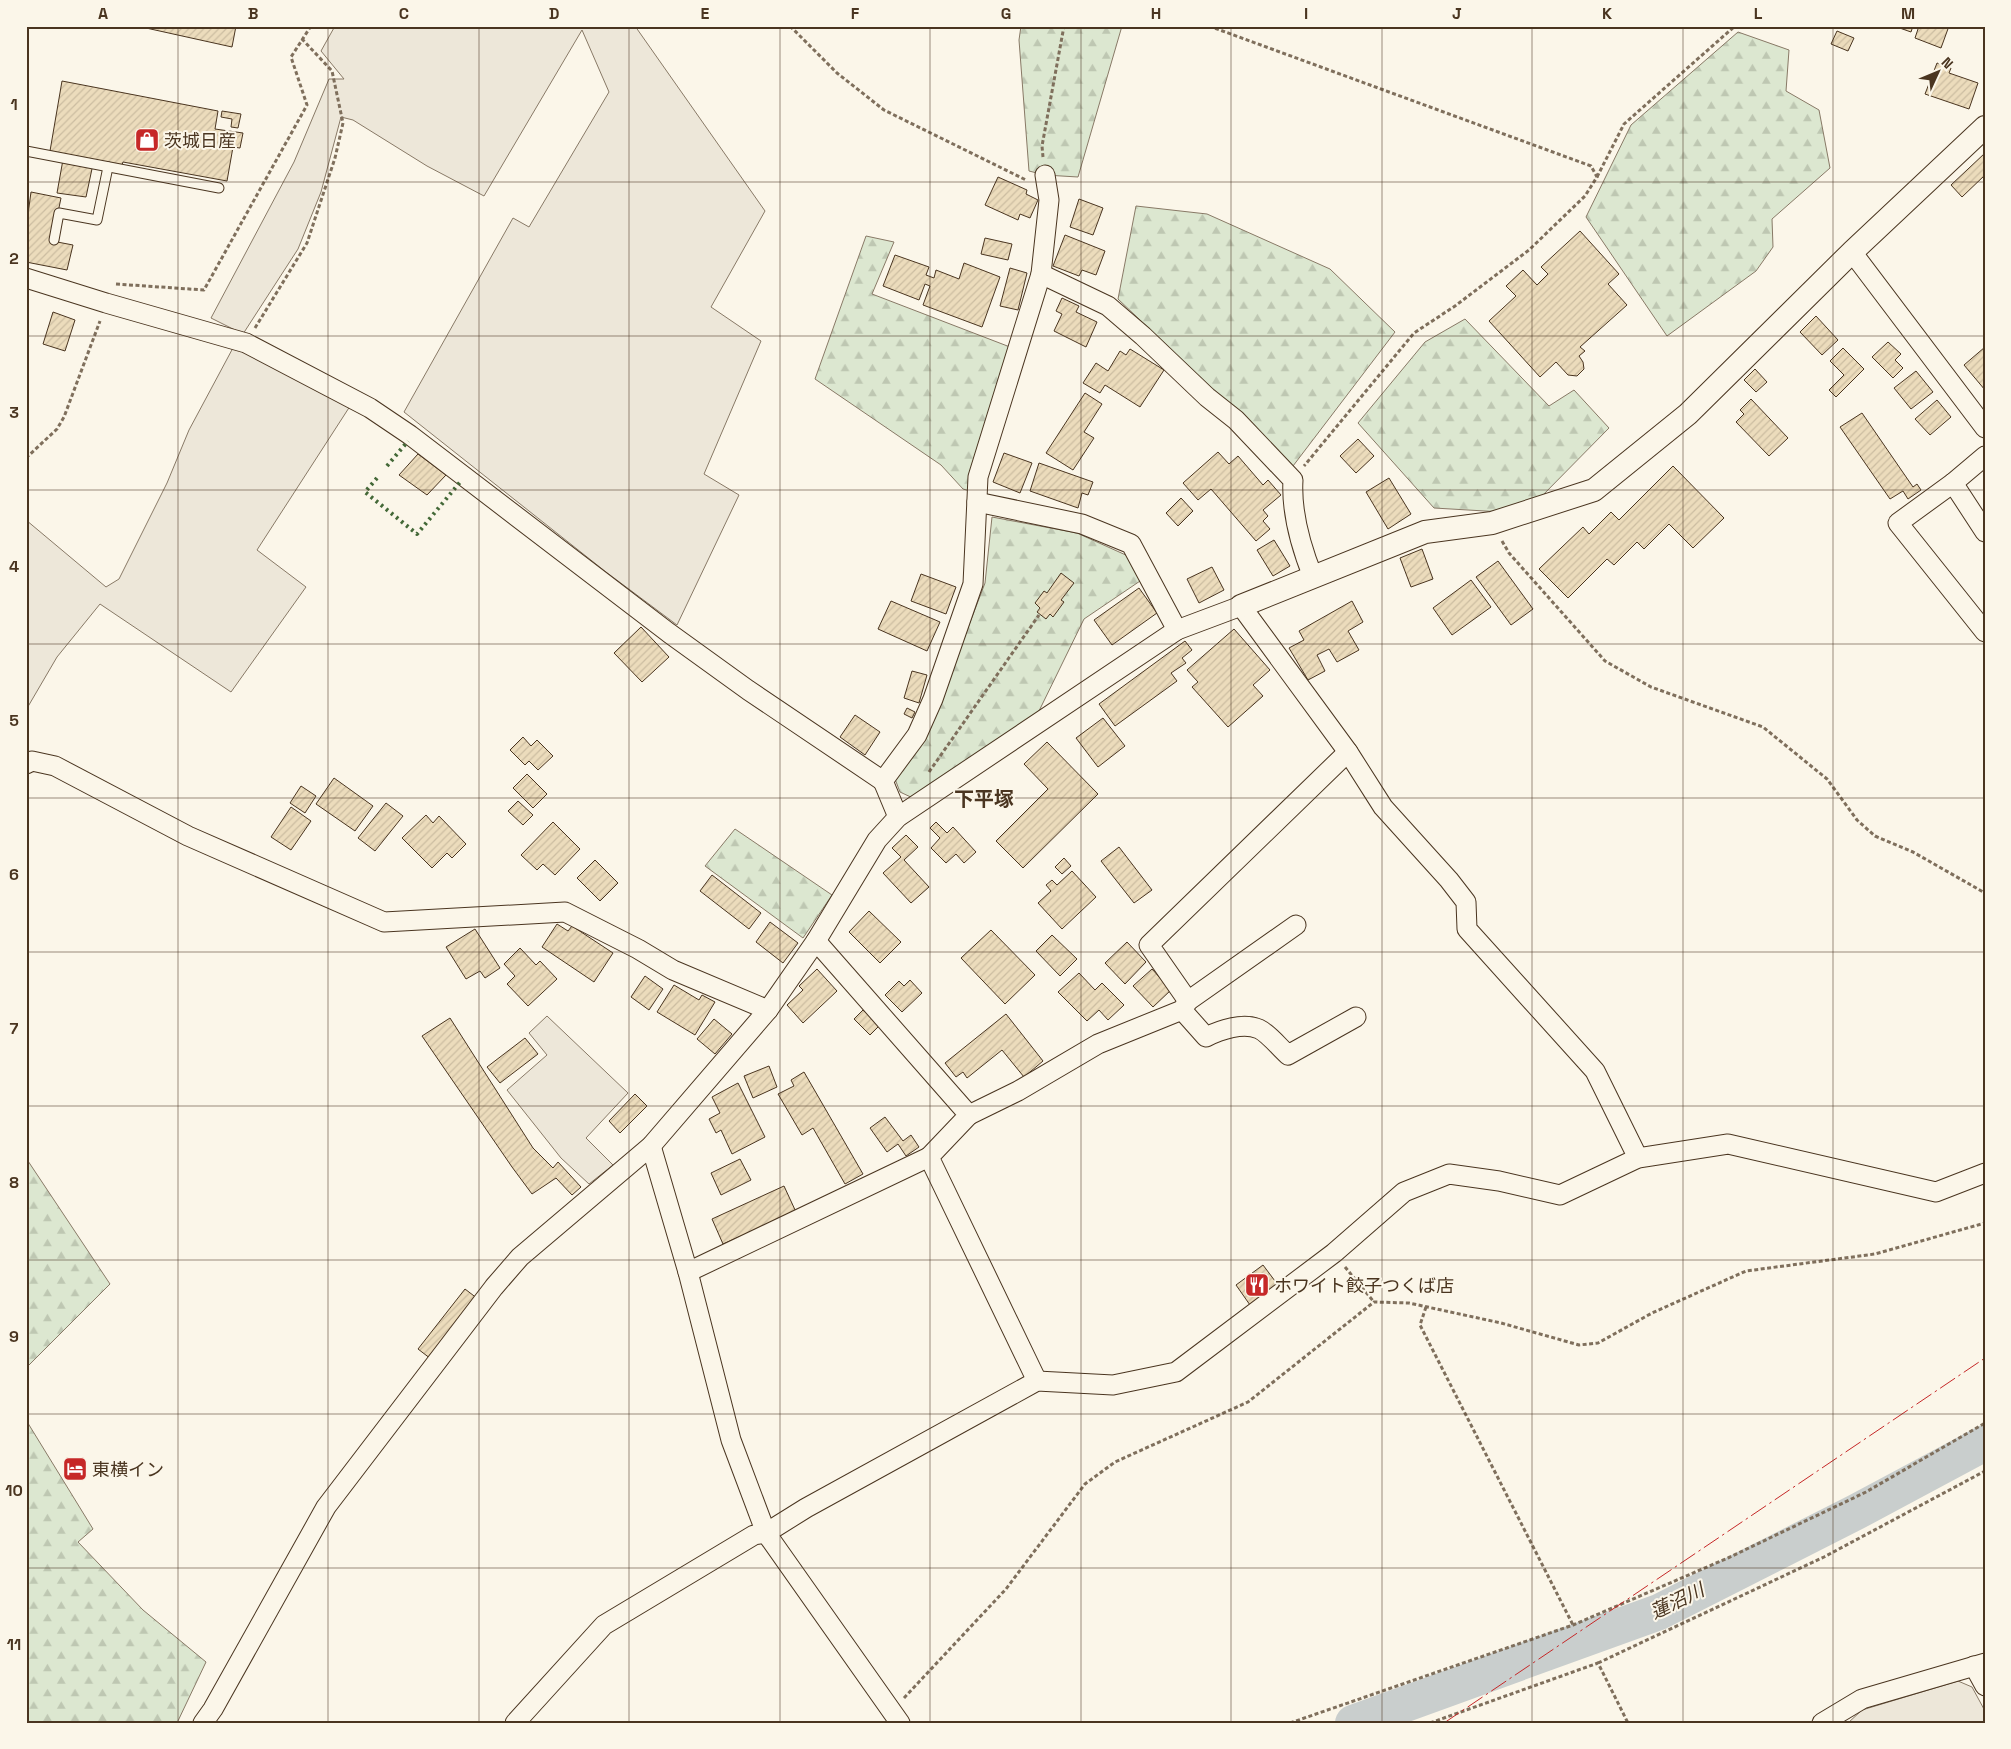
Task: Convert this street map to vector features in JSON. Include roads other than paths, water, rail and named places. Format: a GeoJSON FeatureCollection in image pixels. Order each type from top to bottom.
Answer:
{"type":"FeatureCollection","features":[{"type":"Feature","properties":{"kind":"street"},"geometry":{"type":"LineString","coordinates":[[203,1723],[213,1709],[326,1507],[494,1287],[520,1257],[651,1146],[768,1010],[816,942],[877,840],[898,817],[1177,630],[1425,532],[1492,523],[1594,490],[1688,414],[1852,252],[1985,127]]}},
{"type":"Feature","properties":{"kind":"street"},"geometry":{"type":"LineString","coordinates":[[882,781],[917,735],[933,700],[973,584],[978,477],[1041,274],[1049,200],[1046,175]]}},
{"type":"Feature","properties":{"kind":"street"},"geometry":{"type":"LineString","coordinates":[[1852,252],[1985,428]]}},
{"type":"Feature","properties":{"kind":"street"},"geometry":{"type":"LineString","coordinates":[[1041,274],[1108,306],[1143,336],[1207,397],[1236,420],[1293,480],[1292,497],[1304,556],[1313,577]]}},
{"type":"Feature","properties":{"kind":"street"},"geometry":{"type":"LineString","coordinates":[[26,278],[106,304],[246,343],[370,408],[424,446],[677,639],[882,781],[898,817]]}},
{"type":"Feature","properties":{"kind":"street"},"geometry":{"type":"LineString","coordinates":[[1985,456],[1953,483],[1898,523],[1985,632]]}},
{"type":"Feature","properties":{"kind":"street"},"geometry":{"type":"LineString","coordinates":[[1953,483],[1985,532]]}},
{"type":"Feature","properties":{"kind":"street"},"geometry":{"type":"LineString","coordinates":[[977,502],[1082,524],[1131,544],[1177,630]]}},
{"type":"Feature","properties":{"kind":"street"},"geometry":{"type":"LineString","coordinates":[[1241,606],[1348,752],[1384,807],[1449,880],[1466,902],[1467,929],[1596,1071],[1638,1158]]}},
{"type":"Feature","properties":{"kind":"street"},"geometry":{"type":"LineString","coordinates":[[1348,752],[1149,945],[1206,1037],[1216,1032],[1244,1026],[1260,1029],[1288,1055],[1356,1017]]}},
{"type":"Feature","properties":{"kind":"street"},"geometry":{"type":"LineString","coordinates":[[26,764],[32,761],[55,766],[188,836],[384,922],[565,912],[638,949],[673,970],[768,1010]]}},
{"type":"Feature","properties":{"kind":"street"},"geometry":{"type":"LineString","coordinates":[[688,1272],[928,1157],[970,1115],[1018,1091],[1098,1044],[1185,1005],[1296,925]]}},
{"type":"Feature","properties":{"kind":"street"},"geometry":{"type":"LineString","coordinates":[[816,942],[970,1115]]}},
{"type":"Feature","properties":{"kind":"street"},"geometry":{"type":"LineString","coordinates":[[515,1723],[604,1624],[754,1535],[766,1533],[806,1508],[1037,1381],[1113,1385],[1176,1372],[1334,1253],[1404,1192],[1449,1174],[1499,1181],[1560,1195],[1638,1158],[1728,1144],[1936,1192],[1985,1173]]}},
{"type":"Feature","properties":{"kind":"street"},"geometry":{"type":"LineString","coordinates":[[651,1146],[688,1272],[731,1440],[766,1533],[896,1717]]}},
{"type":"Feature","properties":{"kind":"street"},"geometry":{"type":"LineString","coordinates":[[928,1157],[1037,1381]]}},
{"type":"Feature","properties":{"kind":"street"},"geometry":{"type":"LineString","coordinates":[[1822,1723],[1862,1699],[1979,1665],[1985,1686]]}},
{"type":"Feature","properties":{"kind":"lane"},"geometry":{"type":"LineString","coordinates":[[26,151],[219,188]]}},
{"type":"Feature","properties":{"kind":"lane"},"geometry":{"type":"LineString","coordinates":[[54,240],[59,213],[97,220],[108,167]]}},
{"type":"Feature","properties":{"kind":"waterway","name":"蓮沼川"},"geometry":{"type":"LineString","coordinates":[[1353,1723],[1659,1612],[1856,1512],[1985,1443]]}},
{"type":"Feature","properties":{"kind":"place","name":"茨城日産"},"geometry":{"type":"Point","coordinates":[147,140]}},
{"type":"Feature","properties":{"kind":"place","name":"ホワイト餃子つくば店"},"geometry":{"type":"Point","coordinates":[1257,1285]}},
{"type":"Feature","properties":{"kind":"place","name":"東横イン"},"geometry":{"type":"Point","coordinates":[75,1469]}},
{"type":"Feature","properties":{"kind":"district","name":"下平塚"},"geometry":{"type":"Point","coordinates":[984,799]}}]}
